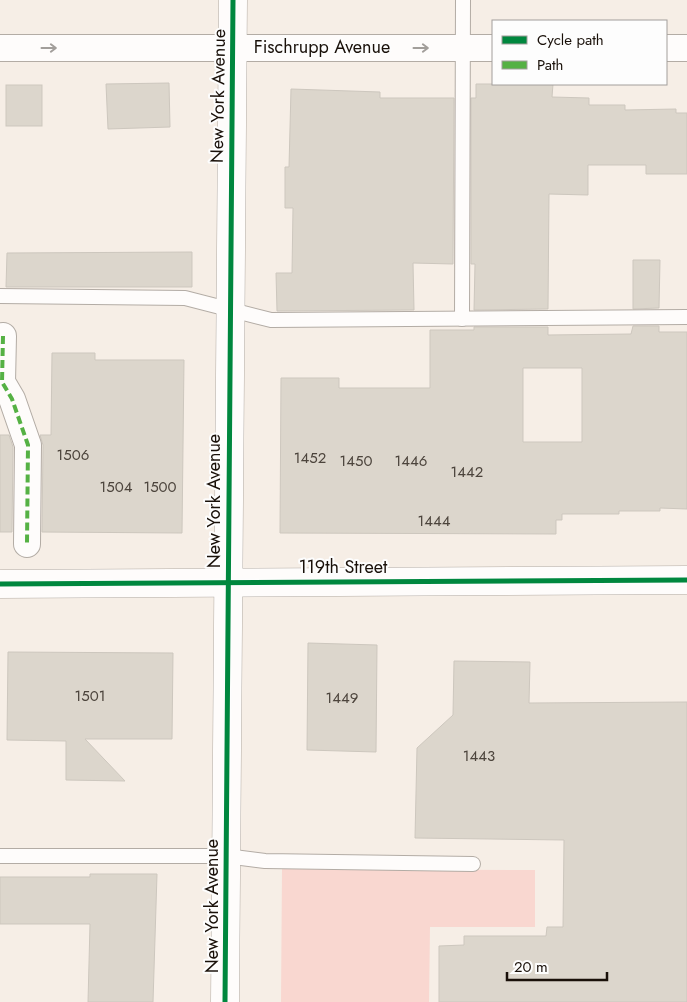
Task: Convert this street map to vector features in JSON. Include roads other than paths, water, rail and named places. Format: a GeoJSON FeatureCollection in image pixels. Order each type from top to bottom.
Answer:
{"type":"FeatureCollection","features":[{"type":"Feature","properties":{"kind":"street","name":"New York Avenue"},"geometry":{"type":"LineString","coordinates":[[226,1002],[232,0]]}},
{"type":"Feature","properties":{"kind":"street","name":"Fischrupp Avenue"},"geometry":{"type":"LineString","coordinates":[[0,48],[492,48]]}},
{"type":"Feature","properties":{"kind":"street"},"geometry":{"type":"LineString","coordinates":[[667,48],[687,48]]}},
{"type":"Feature","properties":{"kind":"street"},"geometry":{"type":"LineString","coordinates":[[3,336],[2,382],[12,399],[28,445],[27,544]]}},
{"type":"Feature","properties":{"kind":"street","name":"119th Street"},"geometry":{"type":"LineString","coordinates":[[0,584],[687,580]]}},
{"type":"Feature","properties":{"kind":"lane"},"geometry":{"type":"LineString","coordinates":[[462,319],[463,0]]}},
{"type":"Feature","properties":{"kind":"lane"},"geometry":{"type":"LineString","coordinates":[[0,296],[185,298],[271,320],[687,318]]}},
{"type":"Feature","properties":{"kind":"lane"},"geometry":{"type":"LineString","coordinates":[[0,856],[226,856],[265,861],[472,864]]}}]}
